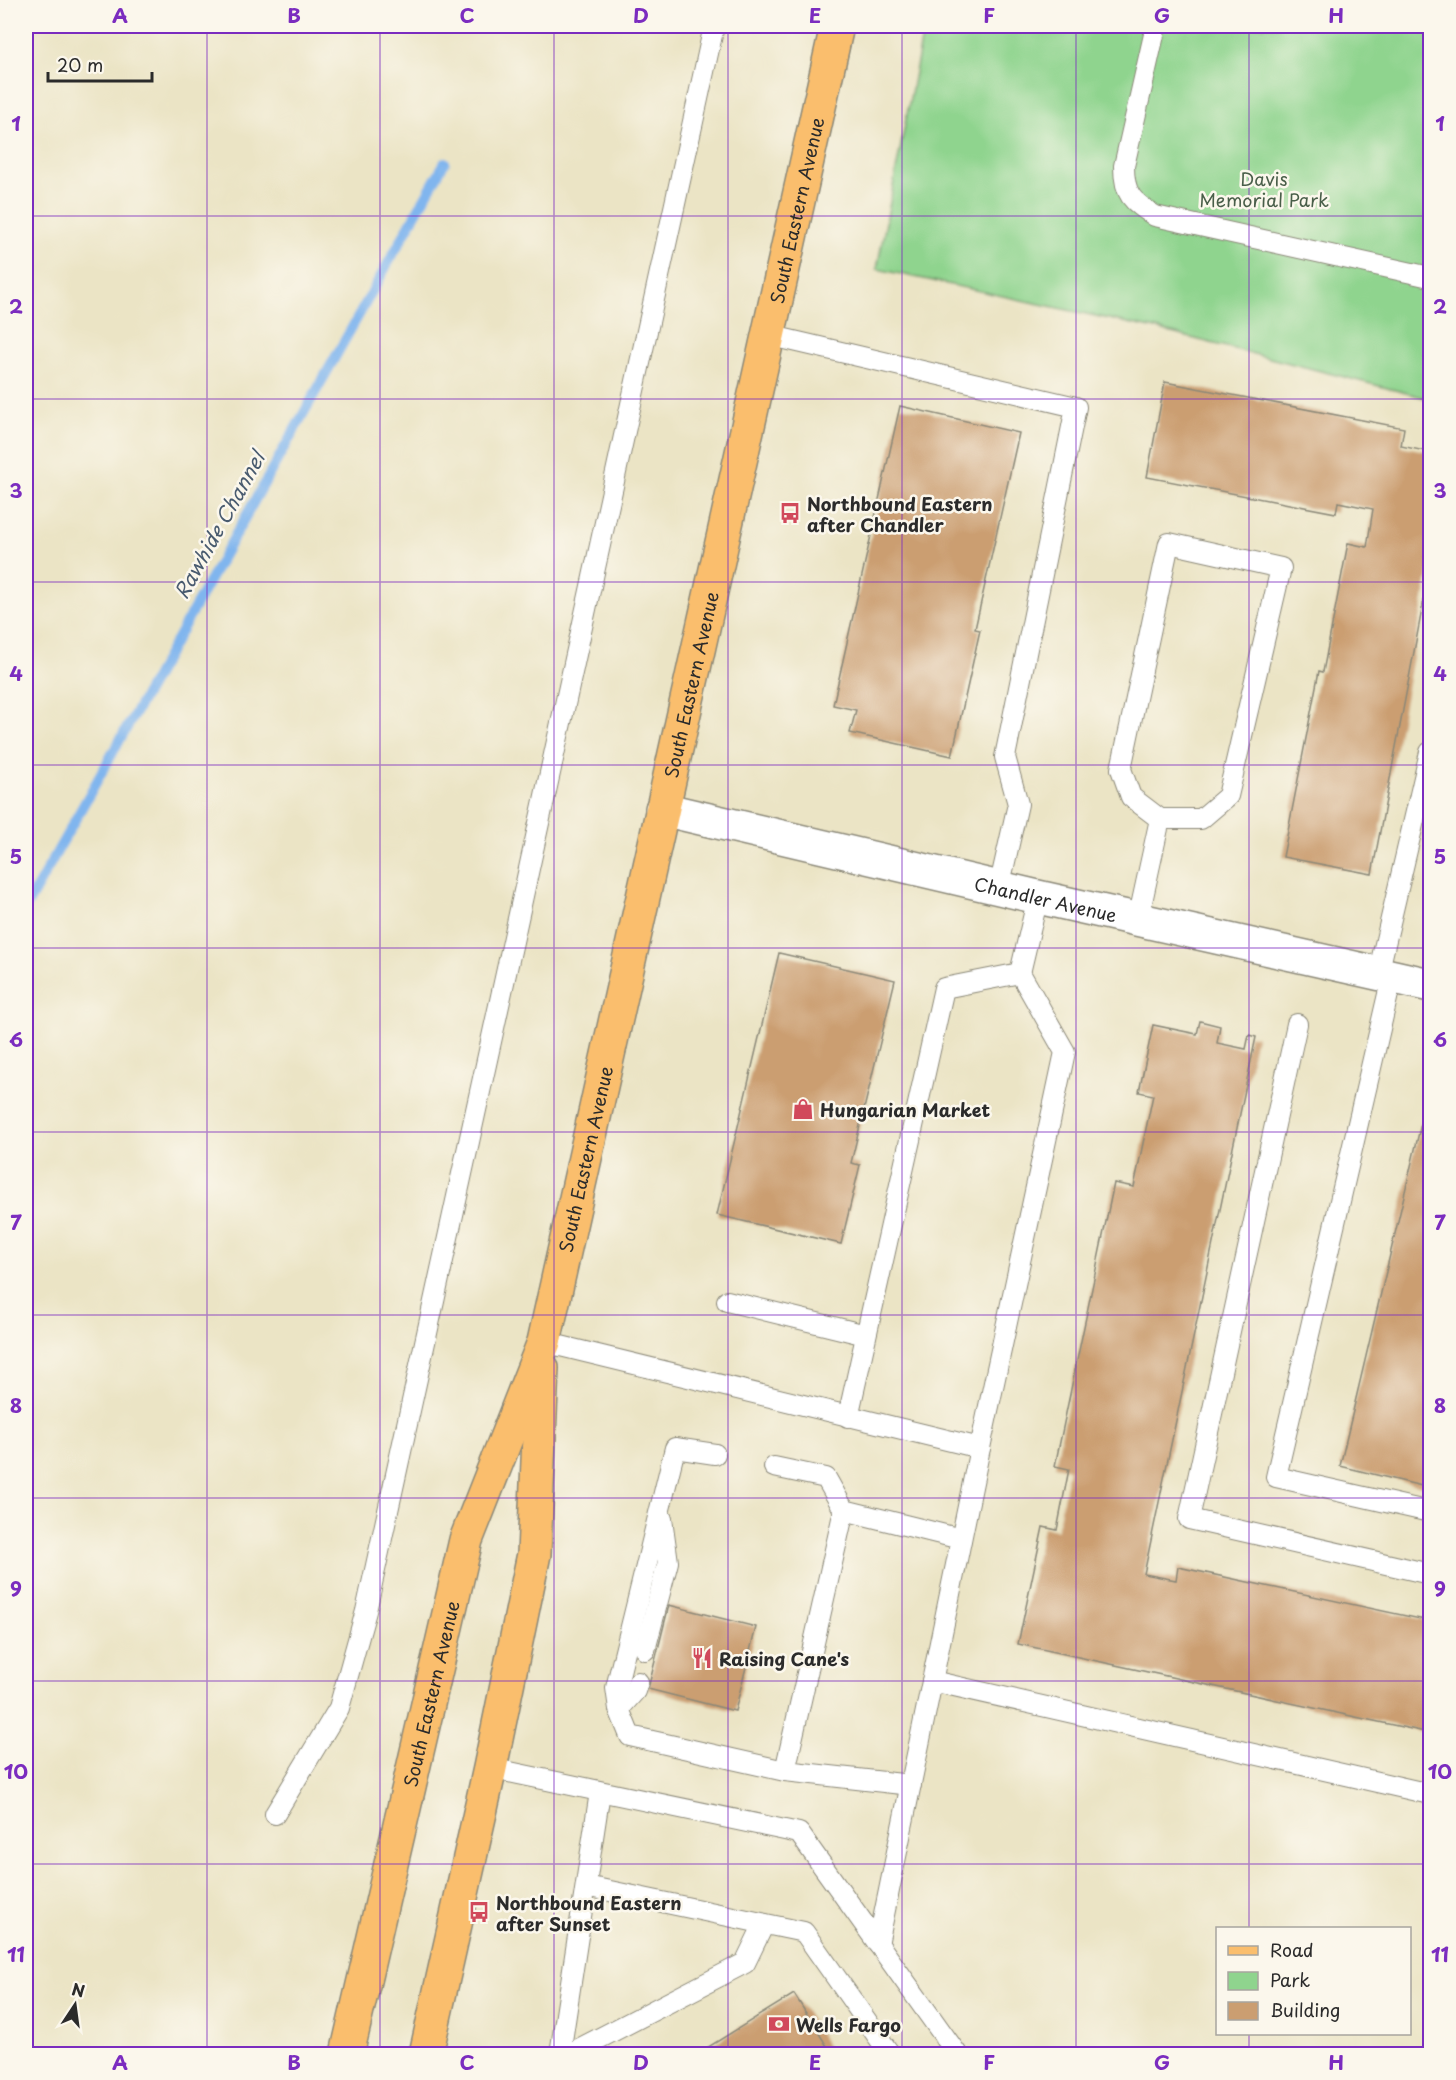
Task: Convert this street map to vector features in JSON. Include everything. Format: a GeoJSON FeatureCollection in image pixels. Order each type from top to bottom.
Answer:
{"type":"FeatureCollection","features":[{"type":"Feature","properties":{"kind":"main road","name":"South Eastern Avenue"},"geometry":{"type":"LineString","coordinates":[[347,2055],[466,1540],[544,1342],[837,26]]}},
{"type":"Feature","properties":{"kind":"main road","name":"South Eastern Avenue"},"geometry":{"type":"LineString","coordinates":[[426,2055],[490,1768],[534,1554],[544,1342]]}},
{"type":"Feature","properties":{"kind":"street","name":"Chandler Avenue"},"geometry":{"type":"LineString","coordinates":[[662,809],[1138,920],[1431,985]]}},
{"type":"Feature","properties":{"kind":"lane"},"geometry":{"type":"LineString","coordinates":[[275,1814],[339,1708],[366,1611],[714,26]]}},
{"type":"Feature","properties":{"kind":"lane"},"geometry":{"type":"LineString","coordinates":[[1156,26],[1124,166],[1124,185],[1134,202],[1155,216],[1431,277]]}},
{"type":"Feature","properties":{"kind":"lane"},"geometry":{"type":"LineString","coordinates":[[768,335],[1076,407],[1005,757],[1018,804],[999,888]]}},
{"type":"Feature","properties":{"kind":"lane"},"geometry":{"type":"LineString","coordinates":[[1169,543],[1281,568],[1228,796],[1201,819],[1160,819],[1131,797],[1121,769],[1169,543]]}},
{"type":"Feature","properties":{"kind":"lane"},"geometry":{"type":"LineString","coordinates":[[1431,752],[1276,1477],[1431,1512]]}},
{"type":"Feature","properties":{"kind":"lane"},"geometry":{"type":"LineString","coordinates":[[1138,920],[1160,819]]}},
{"type":"Feature","properties":{"kind":"lane"},"geometry":{"type":"LineString","coordinates":[[878,1944],[980,1448],[1065,1052],[1020,973],[1038,897]]}},
{"type":"Feature","properties":{"kind":"lane"},"geometry":{"type":"LineString","coordinates":[[848,1417],[944,988],[1020,973]]}},
{"type":"Feature","properties":{"kind":"lane"},"geometry":{"type":"LineString","coordinates":[[1298,1024],[1189,1519],[1431,1574]]}},
{"type":"Feature","properties":{"kind":"lane"},"geometry":{"type":"LineString","coordinates":[[727,1301],[866,1335]]}},
{"type":"Feature","properties":{"kind":"lane"},"geometry":{"type":"LineString","coordinates":[[544,1342],[980,1448]]}},
{"type":"Feature","properties":{"kind":"lane"},"geometry":{"type":"LineString","coordinates":[[715,1454],[675,1448],[616,1688],[619,1709],[630,1736],[785,1771],[911,1785]]}},
{"type":"Feature","properties":{"kind":"lane"},"geometry":{"type":"LineString","coordinates":[[774,1467],[826,1478],[844,1510],[785,1771]]}},
{"type":"Feature","properties":{"kind":"lane"},"geometry":{"type":"LineString","coordinates":[[645,1650],[668,1562],[660,1510]]}},
{"type":"Feature","properties":{"kind":"lane"},"geometry":{"type":"LineString","coordinates":[[844,1510],[961,1539]]}},
{"type":"Feature","properties":{"kind":"lane"},"geometry":{"type":"LineString","coordinates":[[932,1681],[1431,1794]]}},
{"type":"Feature","properties":{"kind":"lane"},"geometry":{"type":"LineString","coordinates":[[619,1709],[635,1691],[638,1682]]}},
{"type":"Feature","properties":{"kind":"lane"},"geometry":{"type":"LineString","coordinates":[[490,1768],[799,1833],[957,2055]]}},
{"type":"Feature","properties":{"kind":"lane"},"geometry":{"type":"LineString","coordinates":[[560,2055],[600,1792]]}},
{"type":"Feature","properties":{"kind":"lane"},"geometry":{"type":"LineString","coordinates":[[586,1886],[804,1932],[890,2055]]}},
{"type":"Feature","properties":{"kind":"lane"},"geometry":{"type":"LineString","coordinates":[[569,2055],[745,1963],[764,1924]]}},
{"type":"Feature","properties":{"kind":"green space","name":"Davis Memorial Park"},"geometry":{"type":"Polygon","coordinates":[[[924,26],[1430,26],[1430,399],[1156,329],[877,269],[924,26]]]}},
{"type":"Feature","properties":{"kind":"building"},"geometry":{"type":"Polygon","coordinates":[[[1165,382],[1404,428],[1401,446],[1430,452],[1430,567],[1372,874],[1283,857],[1319,671],[1323,672],[1348,543],[1367,547],[1373,509],[1338,502],[1336,513],[1147,477],[1165,382]]]}},
{"type":"Feature","properties":{"kind":"building"},"geometry":{"type":"Polygon","coordinates":[[[900,406],[1019,433],[975,629],[980,630],[952,756],[850,733],[856,710],[833,705],[900,406]]]}},
{"type":"Feature","properties":{"kind":"building","name":"Hungarian Market"},"geometry":{"type":"Polygon","coordinates":[[[779,953],[895,980],[851,1163],[860,1165],[841,1244],[717,1215],[779,953]]]}},
{"type":"Feature","properties":{"kind":"building"},"geometry":{"type":"Polygon","coordinates":[[[1200,1021],[1220,1026],[1217,1043],[1246,1049],[1249,1035],[1256,1037],[1144,1574],[1176,1580],[1178,1567],[1430,1621],[1430,1733],[1018,1644],[1043,1527],[1057,1530],[1069,1469],[1055,1466],[1114,1183],[1134,1187],[1153,1095],[1139,1092],[1153,1025],[1197,1034],[1200,1021]]]}},
{"type":"Feature","properties":{"kind":"building"},"geometry":{"type":"Polygon","coordinates":[[[1430,1086],[1430,1488],[1340,1466],[1430,1086]]]}},
{"type":"Feature","properties":{"kind":"building","name":"Raising Cane's"},"geometry":{"type":"Polygon","coordinates":[[[669,1605],[756,1627],[735,1711],[648,1689],[669,1605]]]}},
{"type":"Feature","properties":{"kind":"building","name":"Wells Fargo"},"geometry":{"type":"Polygon","coordinates":[[[794,1994],[832,2054],[697,2054],[794,1994]]]}},
{"type":"Feature","properties":{"kind":"waterway","name":"Rawhide Channel"},"geometry":{"type":"LineString","coordinates":[[26,907],[445,162]]}},
{"type":"Feature","properties":{"kind":"place","name":"Northbound Eastern after Chandler"},"geometry":{"type":"Point","coordinates":[790,513]}},
{"type":"Feature","properties":{"kind":"place","name":"Hungarian Market"},"geometry":{"type":"Point","coordinates":[803,1109]}},
{"type":"Feature","properties":{"kind":"place","name":"Raising Cane's"},"geometry":{"type":"Point","coordinates":[702,1658]}},
{"type":"Feature","properties":{"kind":"place","name":"Northbound Eastern after Sunset"},"geometry":{"type":"Point","coordinates":[479,1912]}},
{"type":"Feature","properties":{"kind":"place","name":"Wells Fargo"},"geometry":{"type":"Point","coordinates":[779,2024]}}]}
